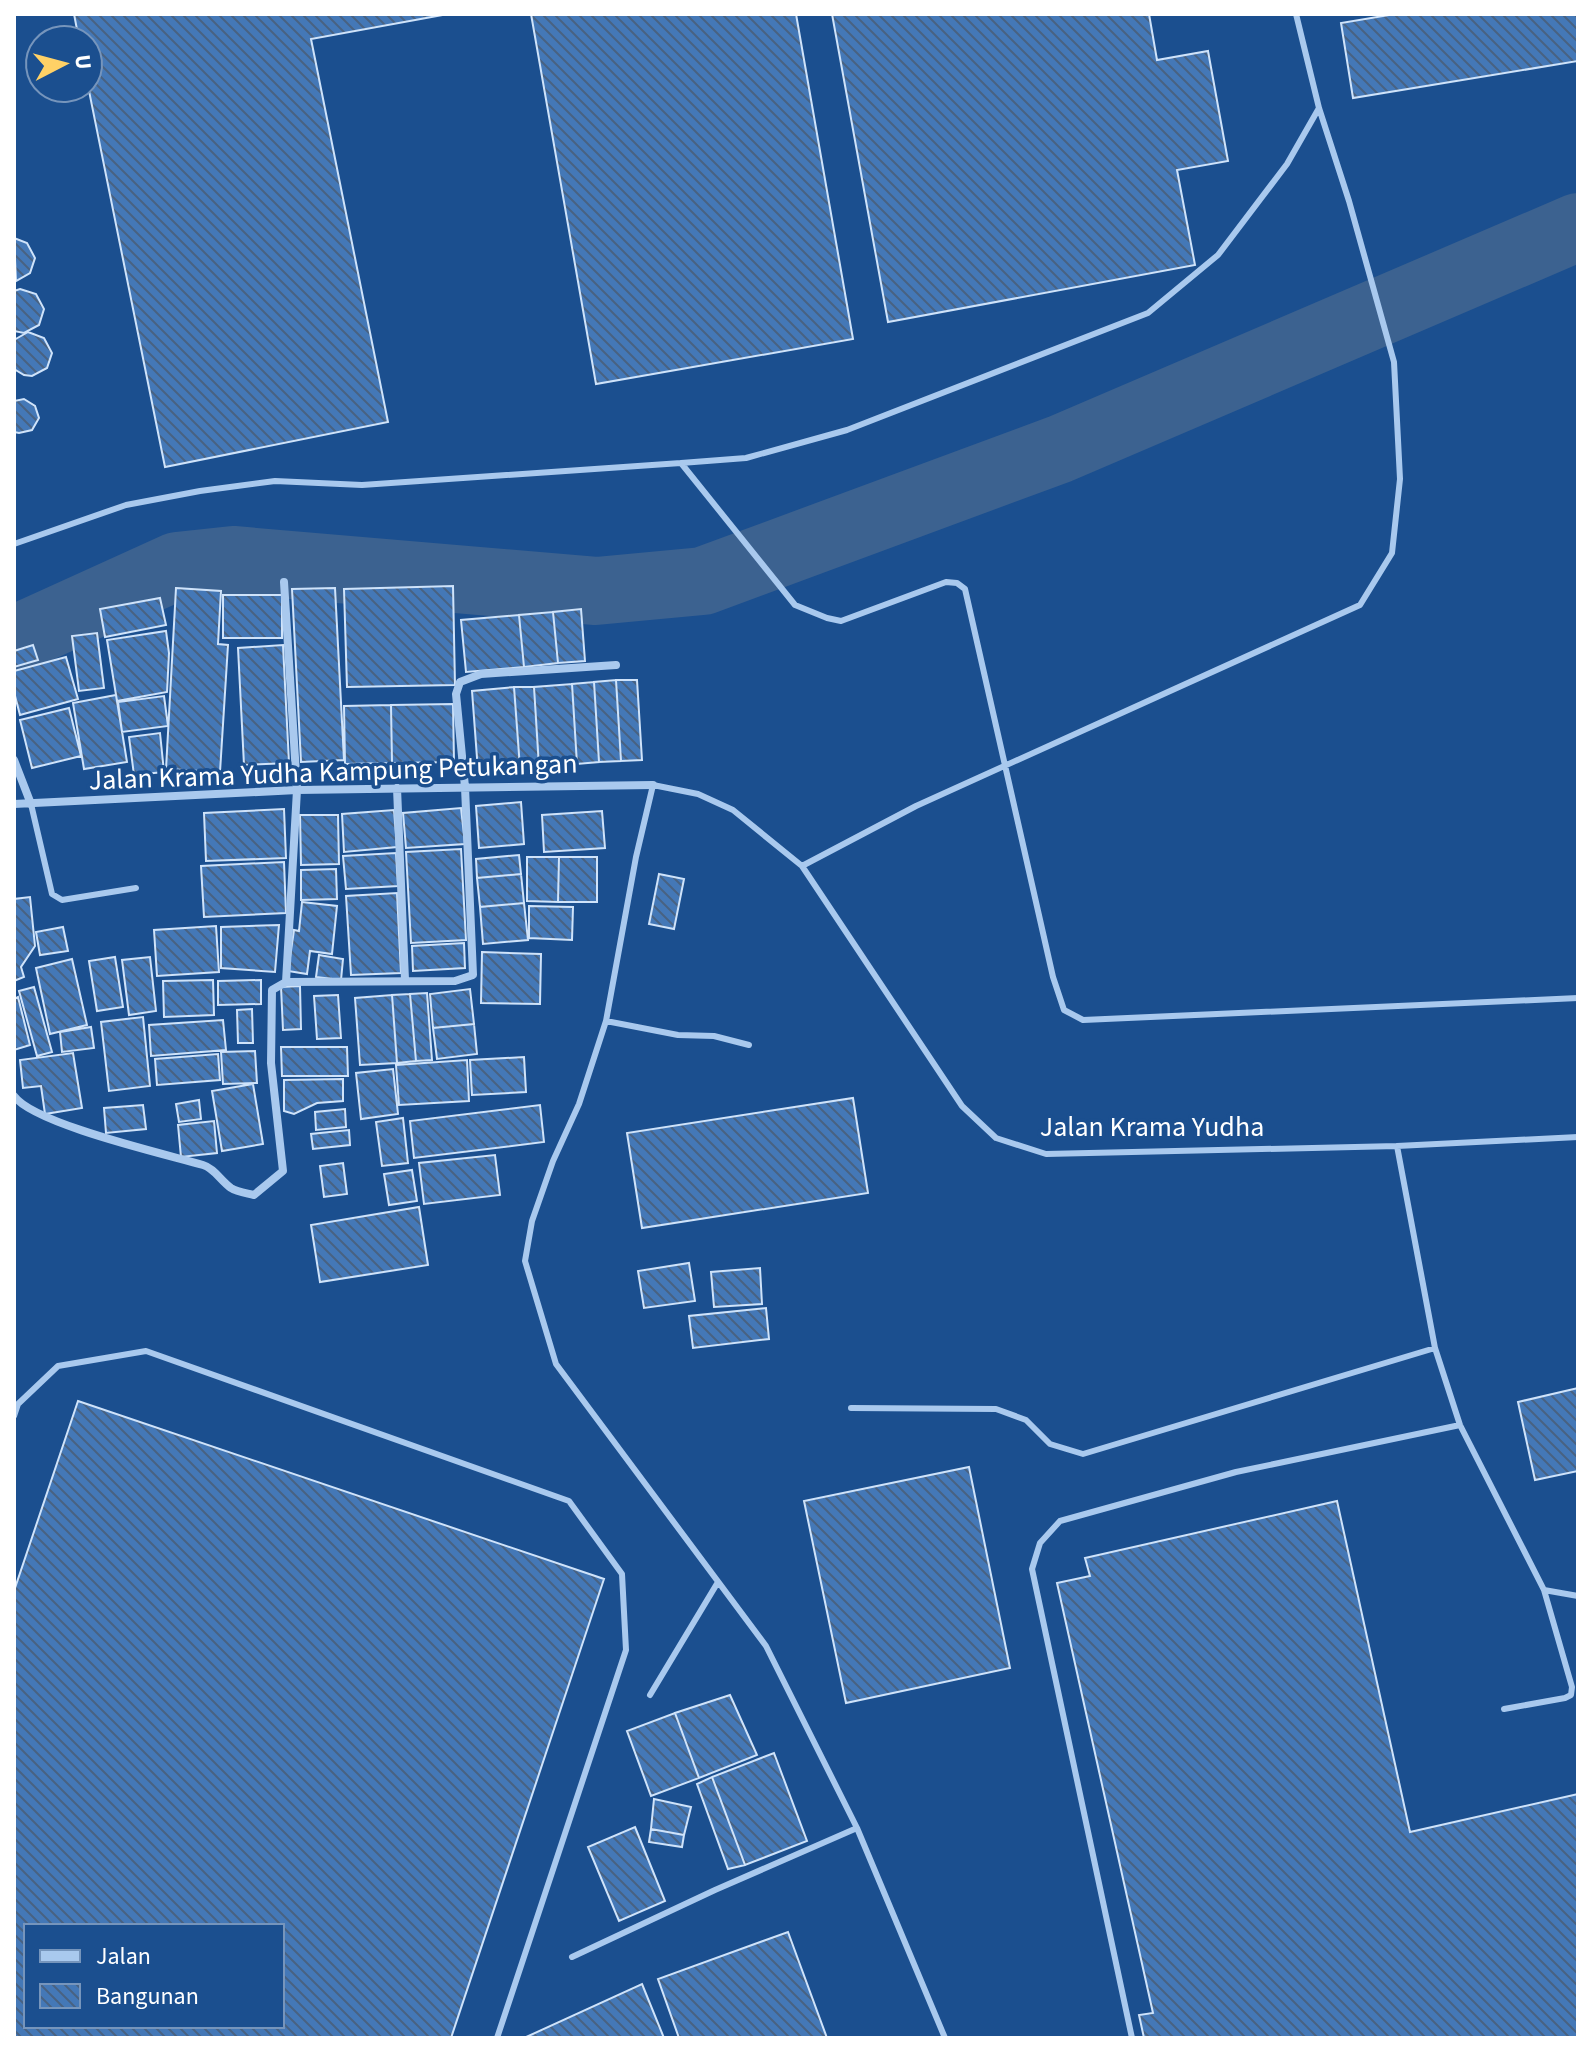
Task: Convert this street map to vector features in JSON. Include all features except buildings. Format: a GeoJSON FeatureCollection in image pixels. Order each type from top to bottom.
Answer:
{"type":"FeatureCollection","features":[{"type":"Feature","properties":{"kind":"street"},"geometry":{"type":"LineString","coordinates":[[284,582],[297,790],[286,982]]}},
{"type":"Feature","properties":{"kind":"street"},"geometry":{"type":"LineString","coordinates":[[14,1096],[33,1111],[93,1133],[208,1166],[233,1190],[254,1195],[283,1171],[271,1048],[272,990],[286,982],[455,981],[473,975],[465,787],[456,694],[460,682],[481,674],[616,665]]}},
{"type":"Feature","properties":{"kind":"street"},"geometry":{"type":"LineString","coordinates":[[14,760],[31,804]]}},
{"type":"Feature","properties":{"kind":"street","name":"Jalan Krama Yudha Kampung Petukangan"},"geometry":{"type":"LineString","coordinates":[[14,804],[297,790],[653,785]]}},
{"type":"Feature","properties":{"kind":"street"},"geometry":{"type":"LineString","coordinates":[[397,788],[405,980]]}},
{"type":"Feature","properties":{"kind":"lane"},"geometry":{"type":"LineString","coordinates":[[802,866],[916,806],[1360,605],[1392,553],[1400,479],[1394,362],[1349,201],[1319,108],[1296,14]]}},
{"type":"Feature","properties":{"kind":"lane"},"geometry":{"type":"LineString","coordinates":[[14,544],[126,505],[230,487],[275,481],[362,485],[746,458],[847,430],[1148,313],[1218,255],[1287,164],[1319,108]]}},
{"type":"Feature","properties":{"kind":"lane"},"geometry":{"type":"LineString","coordinates":[[681,463],[795,605],[841,621],[946,582],[957,583],[965,589],[1053,977],[1064,1010],[1083,1020],[1578,998]]}},
{"type":"Feature","properties":{"kind":"lane"},"geometry":{"type":"LineString","coordinates":[[653,785],[606,1021],[579,1104],[553,1161],[532,1221],[525,1261],[556,1364],[766,1646],[857,1828],[945,2038]]}},
{"type":"Feature","properties":{"kind":"lane","name":"Jalan Krama Yudha"},"geometry":{"type":"LineString","coordinates":[[653,785],[698,794],[733,810],[802,866],[962,1106],[996,1138],[1046,1154],[1397,1146],[1578,1137]]}},
{"type":"Feature","properties":{"kind":"lane"},"geometry":{"type":"LineString","coordinates":[[31,804],[52,894],[62,900],[136,888]]}},
{"type":"Feature","properties":{"kind":"lane"},"geometry":{"type":"LineString","coordinates":[[606,1021],[678,1035],[714,1036],[749,1045]]}},
{"type":"Feature","properties":{"kind":"lane"},"geometry":{"type":"LineString","coordinates":[[1397,1146],[1435,1348],[1460,1425],[1544,1590],[1572,1687],[1571,1695],[1565,1698],[1504,1709]]}},
{"type":"Feature","properties":{"kind":"lane"},"geometry":{"type":"LineString","coordinates":[[851,1408],[996,1409],[1026,1420],[1050,1444],[1083,1454],[1435,1348]]}},
{"type":"Feature","properties":{"kind":"lane"},"geometry":{"type":"LineString","coordinates":[[14,1416],[18,1404],[58,1366],[146,1351],[569,1501],[622,1574],[626,1650],[497,2038]]}},
{"type":"Feature","properties":{"kind":"lane"},"geometry":{"type":"LineString","coordinates":[[1132,2038],[1032,1569],[1040,1543],[1060,1521],[1236,1472],[1460,1425]]}},
{"type":"Feature","properties":{"kind":"lane"},"geometry":{"type":"LineString","coordinates":[[650,1695],[718,1582]]}},
{"type":"Feature","properties":{"kind":"lane"},"geometry":{"type":"LineString","coordinates":[[1544,1590],[1578,1596]]}},
{"type":"Feature","properties":{"kind":"lane"},"geometry":{"type":"LineString","coordinates":[[572,1957],[857,1828]]}},
{"type":"Feature","properties":{"kind":"waterway"},"geometry":{"type":"LineString","coordinates":[[14,640],[177,566],[233,560],[596,591],[703,581],[1060,449],[1578,227]]}}]}
